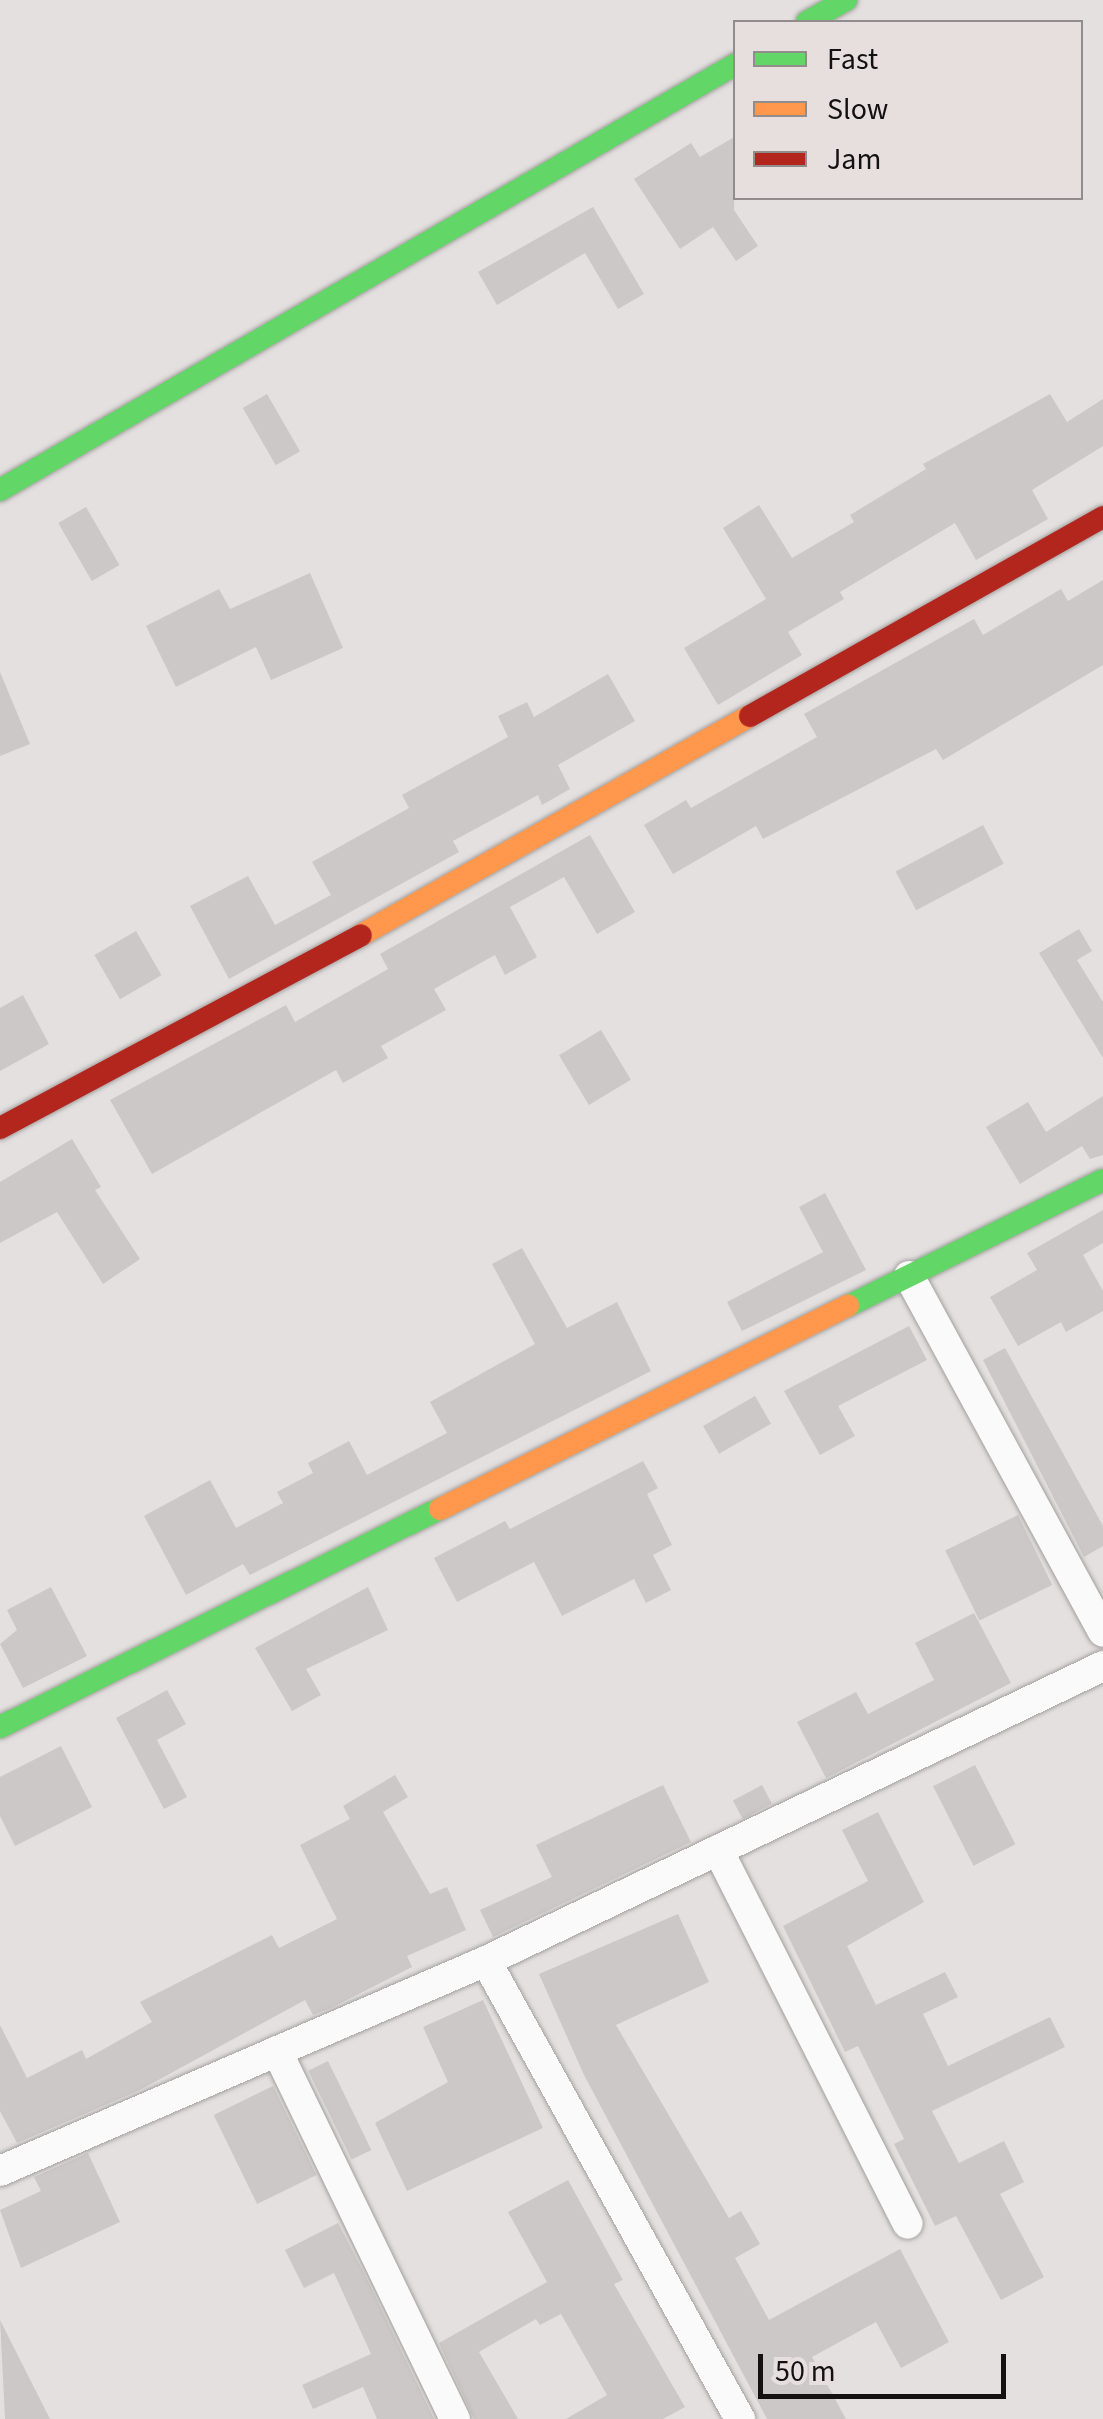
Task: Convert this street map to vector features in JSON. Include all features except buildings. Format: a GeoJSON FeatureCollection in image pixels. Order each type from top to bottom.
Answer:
{"type":"FeatureCollection","features":[{"type":"Feature","properties":{"kind":"street"},"geometry":{"type":"LineString","coordinates":[[811,20],[846,0]]}},
{"type":"Feature","properties":{"kind":"street"},"geometry":{"type":"LineString","coordinates":[[0,490],[733,66]]}},
{"type":"Feature","properties":{"kind":"street"},"geometry":{"type":"LineString","coordinates":[[0,1128],[305,967],[1103,517]]}},
{"type":"Feature","properties":{"kind":"street"},"geometry":{"type":"LineString","coordinates":[[0,1726],[1103,1180]]}},
{"type":"Feature","properties":{"kind":"street"},"geometry":{"type":"LineString","coordinates":[[910,1276],[1103,1632]]}},
{"type":"Feature","properties":{"kind":"street"},"geometry":{"type":"LineString","coordinates":[[0,2171],[486,1961],[1103,1666]]}},
{"type":"Feature","properties":{"kind":"street"},"geometry":{"type":"LineString","coordinates":[[718,1850],[908,2224]]}},
{"type":"Feature","properties":{"kind":"street"},"geometry":{"type":"LineString","coordinates":[[486,1961],[740,2419]]}},
{"type":"Feature","properties":{"kind":"street"},"geometry":{"type":"LineString","coordinates":[[277,2051],[454,2419]]}},
{"type":"Feature","properties":{"kind":"traffic: fast"},"geometry":{"type":"LineString","coordinates":[[811,20],[846,0]]}},
{"type":"Feature","properties":{"kind":"traffic: fast"},"geometry":{"type":"LineString","coordinates":[[0,490],[733,66]]}},
{"type":"Feature","properties":{"kind":"traffic: fast"},"geometry":{"type":"LineString","coordinates":[[848,1306],[1103,1180]]}},
{"type":"Feature","properties":{"kind":"traffic: fast"},"geometry":{"type":"LineString","coordinates":[[0,1727],[440,1509]]}},
{"type":"Feature","properties":{"kind":"traffic: slow"},"geometry":{"type":"LineString","coordinates":[[361,935],[750,716]]}},
{"type":"Feature","properties":{"kind":"traffic: slow"},"geometry":{"type":"LineString","coordinates":[[440,1509],[848,1306]]}},
{"type":"Feature","properties":{"kind":"traffic: jam"},"geometry":{"type":"LineString","coordinates":[[750,716],[1103,517]]}},
{"type":"Feature","properties":{"kind":"traffic: jam"},"geometry":{"type":"LineString","coordinates":[[0,1128],[361,935]]}}]}
